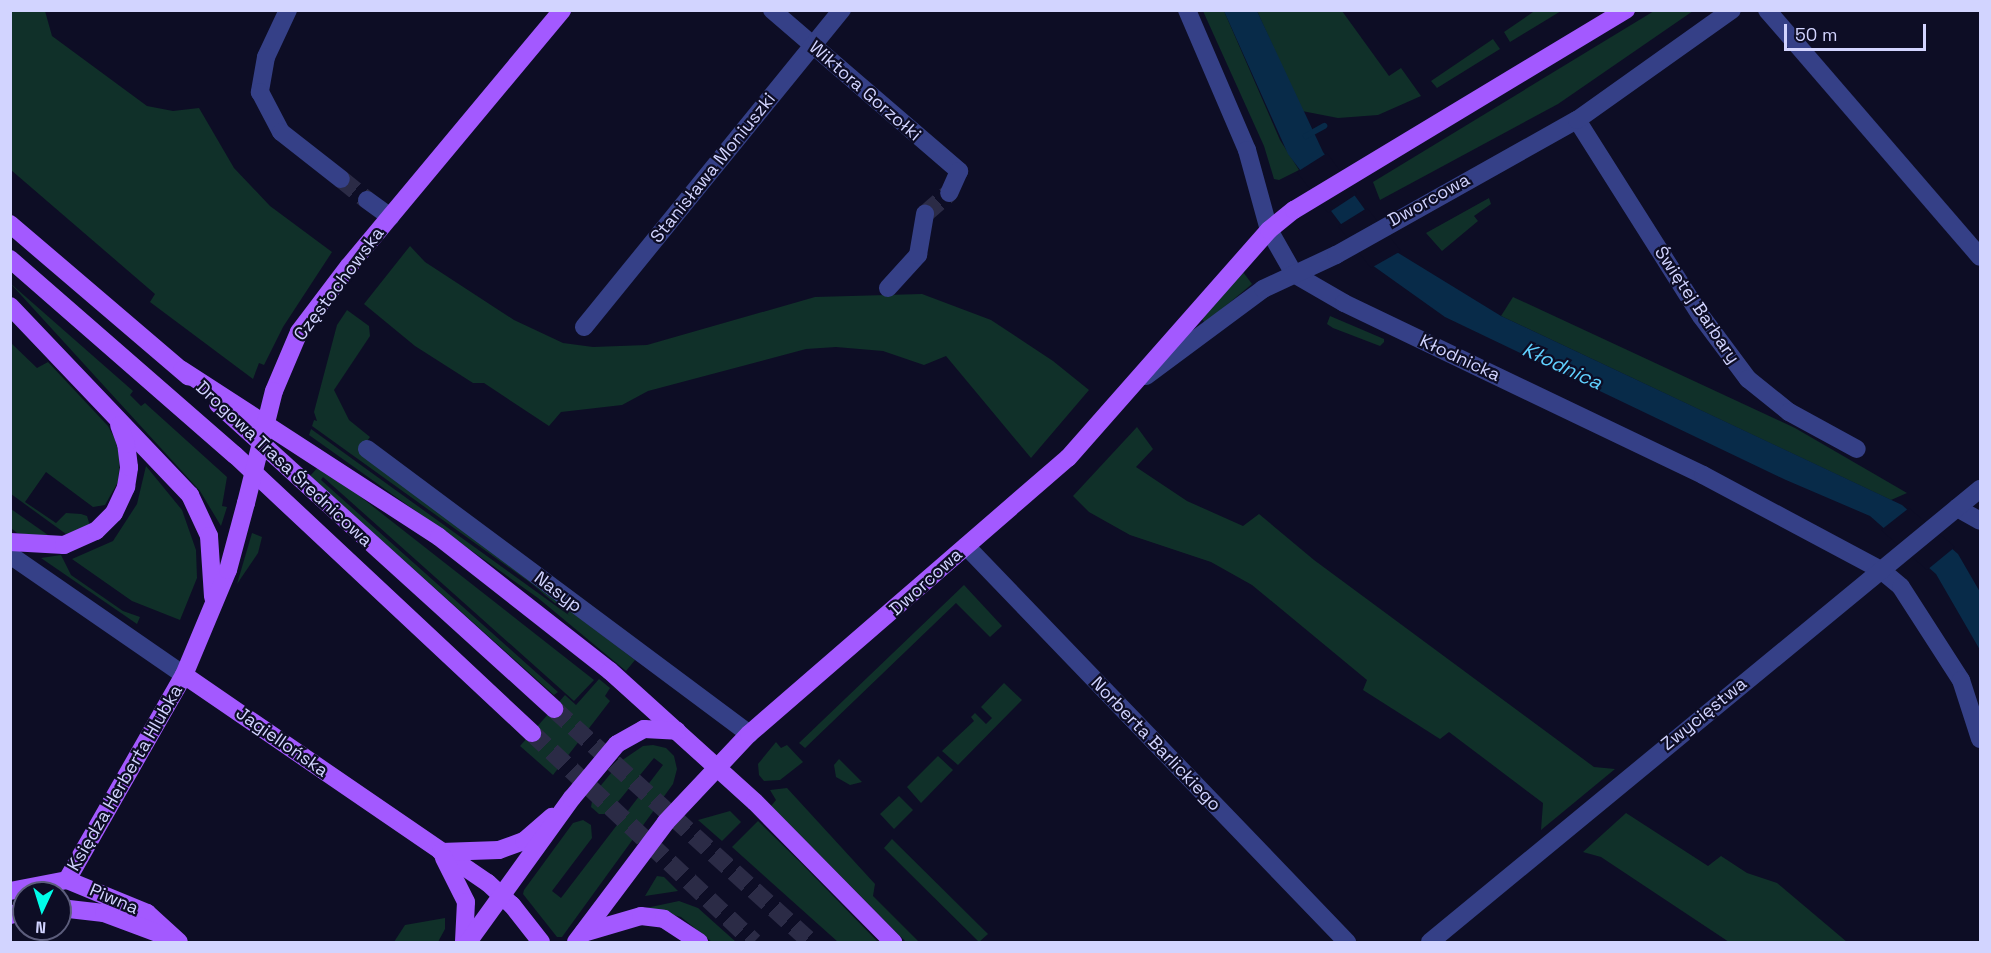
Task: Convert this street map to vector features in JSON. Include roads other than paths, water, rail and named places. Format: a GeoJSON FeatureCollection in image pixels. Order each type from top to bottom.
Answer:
{"type":"FeatureCollection","features":[{"type":"Feature","properties":{"kind":"main road","name":"Częstochowska"},"geometry":{"type":"LineString","coordinates":[[184,675],[212,611],[246,503],[274,391],[299,332],[390,217],[562,10]]}},
{"type":"Feature","properties":{"kind":"main road","name":"Dworcowa"},"geometry":{"type":"LineString","coordinates":[[580,938],[666,822],[749,734],[1068,458],[1269,230],[1294,210],[1626,10]]}},
{"type":"Feature","properties":{"kind":"main road","name":"Drogowa Trasa Średnicowa"},"geometry":{"type":"LineString","coordinates":[[10,224],[182,370],[554,709]]}},
{"type":"Feature","properties":{"kind":"main road","name":"Drogowa Trasa Średnicowa"},"geometry":{"type":"LineString","coordinates":[[10,259],[235,455],[532,733]]}},
{"type":"Feature","properties":{"kind":"main road"},"geometry":{"type":"LineString","coordinates":[[10,306],[161,463],[202,514],[212,550],[212,611]]}},
{"type":"Feature","properties":{"kind":"main road"},"geometry":{"type":"LineString","coordinates":[[182,370],[439,537],[610,671],[717,767],[893,942]]}},
{"type":"Feature","properties":{"kind":"main road"},"geometry":{"type":"LineString","coordinates":[[10,542],[64,545],[96,531],[114,513],[126,487],[129,467],[126,444],[116,417]]}},
{"type":"Feature","properties":{"kind":"main road","name":"Jagiellońska"},"geometry":{"type":"LineString","coordinates":[[184,675],[504,897],[541,942]]}},
{"type":"Feature","properties":{"kind":"main road","name":"Księdza Herberta Hlubka"},"geometry":{"type":"LineString","coordinates":[[66,880],[184,675]]}},
{"type":"Feature","properties":{"kind":"main road"},"geometry":{"type":"LineString","coordinates":[[466,942],[504,897],[568,804],[625,738],[644,729],[677,731]]}},
{"type":"Feature","properties":{"kind":"main road"},"geometry":{"type":"LineString","coordinates":[[439,852],[500,850],[524,840],[568,804]]}},
{"type":"Feature","properties":{"kind":"main road"},"geometry":{"type":"LineString","coordinates":[[439,852],[455,875],[466,902],[466,942]]}},
{"type":"Feature","properties":{"kind":"main road","name":"Piwna"},"geometry":{"type":"LineString","coordinates":[[10,891],[66,880],[147,913],[176,940]]}},
{"type":"Feature","properties":{"kind":"main road","name":"Piwna"},"geometry":{"type":"LineString","coordinates":[[72,910],[104,914],[176,940]]}},
{"type":"Feature","properties":{"kind":"main road"},"geometry":{"type":"LineString","coordinates":[[580,938],[641,916],[664,919],[699,942]]}},
{"type":"Feature","properties":{"kind":"street"},"geometry":{"type":"LineString","coordinates":[[288,10],[266,57],[260,92],[280,132],[341,179]]}},
{"type":"Feature","properties":{"kind":"street","name":"Wiktora Gorzołki"},"geometry":{"type":"LineString","coordinates":[[771,10],[959,171],[949,192]]}},
{"type":"Feature","properties":{"kind":"street","name":"Stanisława Moniuszki"},"geometry":{"type":"LineString","coordinates":[[584,327],[842,10]]}},
{"type":"Feature","properties":{"kind":"street"},"geometry":{"type":"LineString","coordinates":[[1187,10],[1247,150],[1269,230],[1294,274]]}},
{"type":"Feature","properties":{"kind":"street","name":"Dworcowa"},"geometry":{"type":"LineString","coordinates":[[1128,390],[1263,289],[1336,255],[1404,214],[1577,120],[1732,10]]}},
{"type":"Feature","properties":{"kind":"street"},"geometry":{"type":"LineString","coordinates":[[1771,12],[1980,257]]}},
{"type":"Feature","properties":{"kind":"street","name":"Świętej Barbary"},"geometry":{"type":"LineString","coordinates":[[1577,120],[1701,316],[1748,379],[1789,412],[1857,449]]}},
{"type":"Feature","properties":{"kind":"street"},"geometry":{"type":"LineString","coordinates":[[367,200],[390,217]]}},
{"type":"Feature","properties":{"kind":"street"},"geometry":{"type":"LineString","coordinates":[[888,288],[918,255],[925,214]]}},
{"type":"Feature","properties":{"kind":"street","name":"Kłodnicka"},"geometry":{"type":"LineString","coordinates":[[1294,274],[1344,303],[1887,565],[1961,680],[1980,739]]}},
{"type":"Feature","properties":{"kind":"street","name":"Nasyp"},"geometry":{"type":"LineString","coordinates":[[367,449],[749,734]]}},
{"type":"Feature","properties":{"kind":"street","name":"Zwycięstwa"},"geometry":{"type":"LineString","coordinates":[[1430,942],[1980,489]]}},
{"type":"Feature","properties":{"kind":"street"},"geometry":{"type":"LineString","coordinates":[[1950,514],[1980,521]]}},
{"type":"Feature","properties":{"kind":"street","name":"Norberta Barlickiego"},"geometry":{"type":"LineString","coordinates":[[966,546],[1347,942]]}},
{"type":"Feature","properties":{"kind":"street","name":"Jagiellońska"},"geometry":{"type":"LineString","coordinates":[[10,555],[184,675]]}},
{"type":"Feature","properties":{"kind":"water","name":"Kłodnica"},"geometry":{"type":"Polygon","coordinates":[[[1224,11],[1257,11],[1323,152],[1395,251],[1501,316],[1902,505],[1958,554],[1980,592],[1980,650],[1936,574],[1870,516],[1786,480],[1445,317],[1372,265],[1288,154],[1224,11]]]}},
{"type":"Feature","properties":{"kind":"waterway"},"geometry":{"type":"LineString","coordinates":[[1306,136],[1324,126]]}},
{"type":"Feature","properties":{"kind":"tunnel"},"geometry":{"type":"LineString","coordinates":[[341,179],[367,200]]}},
{"type":"Feature","properties":{"kind":"tunnel"},"geometry":{"type":"LineString","coordinates":[[925,214],[949,193]]}},
{"type":"Feature","properties":{"kind":"tunnel"},"geometry":{"type":"LineString","coordinates":[[554,709],[811,942]]}},
{"type":"Feature","properties":{"kind":"tunnel"},"geometry":{"type":"LineString","coordinates":[[532,733],[754,942]]}}]}
